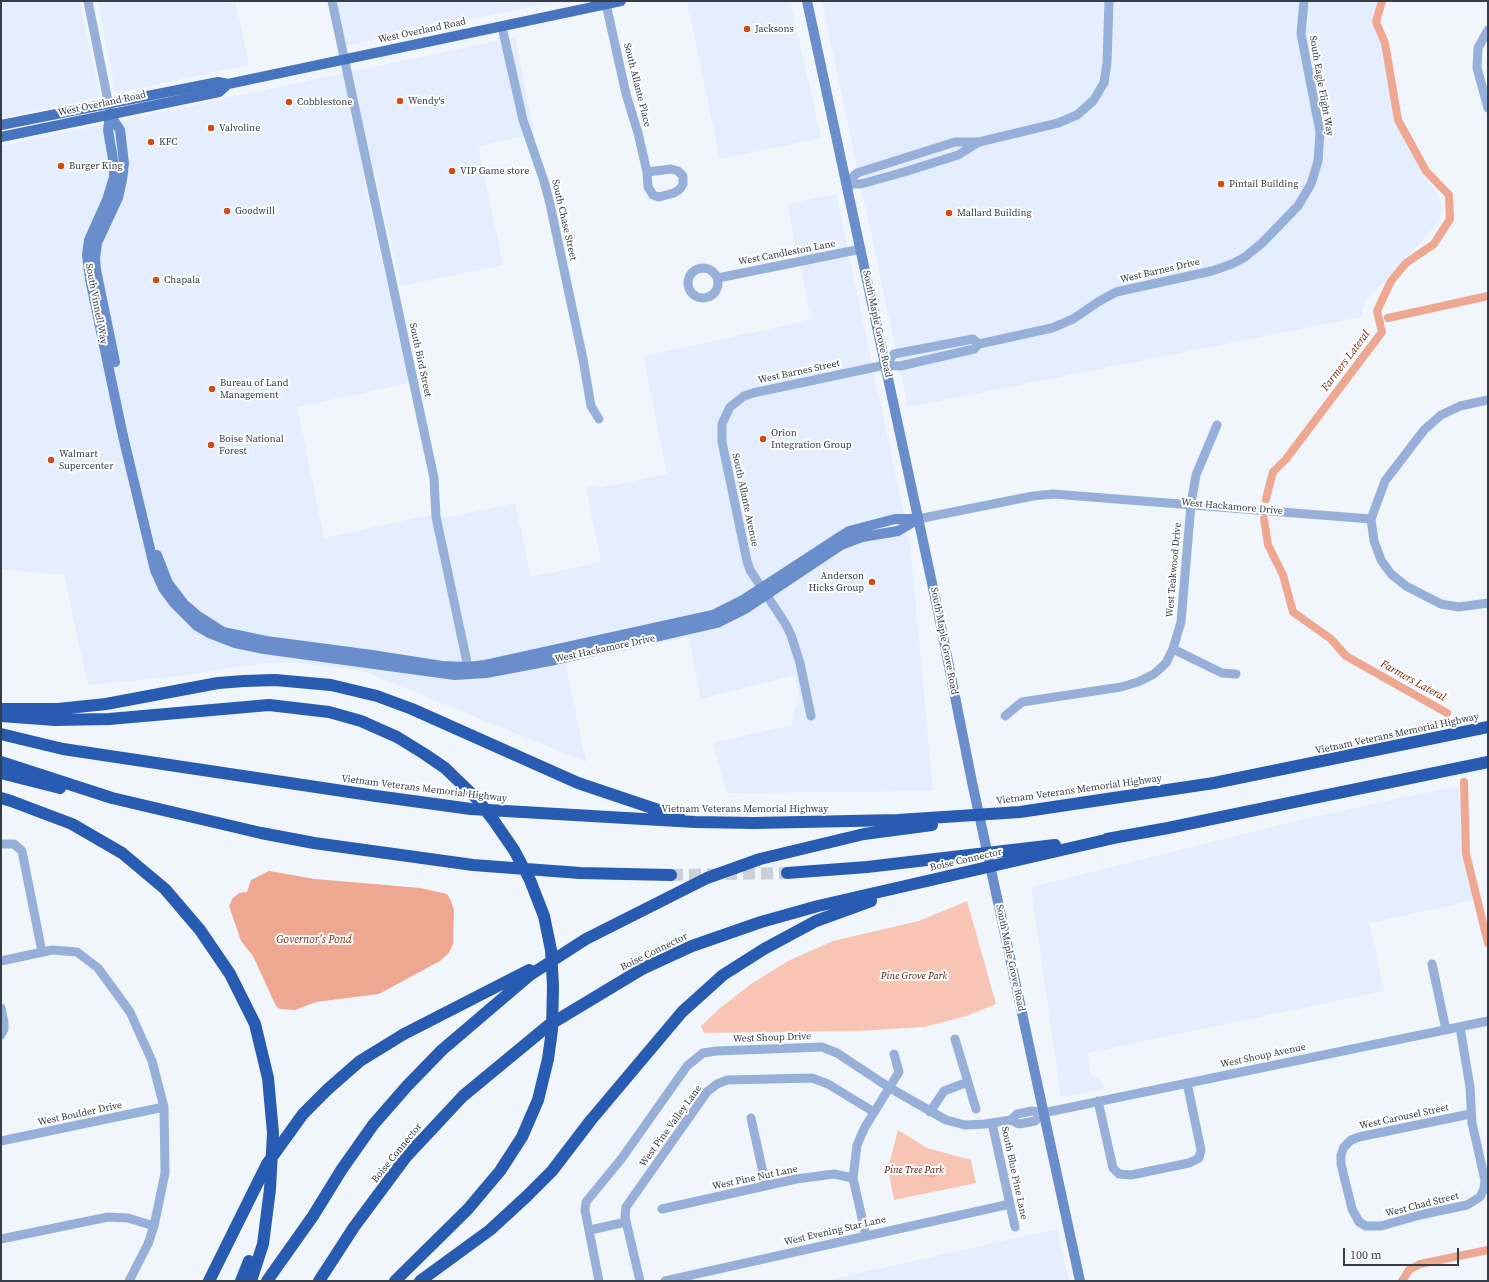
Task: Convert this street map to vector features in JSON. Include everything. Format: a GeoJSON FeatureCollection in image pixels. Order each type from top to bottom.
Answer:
{"type":"FeatureCollection","features":[{"type":"Feature","properties":{"kind":"highway"},"geometry":{"type":"LineString","coordinates":[[1,709],[58,709],[106,704],[218,683],[244,681],[275,680],[331,685],[377,696],[412,709],[578,784],[695,822]]}},
{"type":"Feature","properties":{"kind":"highway"},"geometry":{"type":"LineString","coordinates":[[1,716],[55,720],[109,719],[269,705],[329,712],[361,721],[397,737],[445,768],[477,799],[514,850],[530,880],[544,916],[551,950],[553,986],[552,1030],[538,1100],[522,1137],[500,1171],[468,1209],[395,1281]]}},
{"type":"Feature","properties":{"kind":"highway","name":"Vietnam Veterans Memorial Highway"},"geometry":{"type":"LineString","coordinates":[[1,734],[63,749],[456,807],[695,822],[898,820],[1020,812],[1214,783],[1488,727]]}},
{"type":"Feature","properties":{"kind":"highway"},"geometry":{"type":"LineString","coordinates":[[1,762],[112,798]]}},
{"type":"Feature","properties":{"kind":"highway"},"geometry":{"type":"LineString","coordinates":[[787,873],[874,866],[1114,838],[1488,762]]}},
{"type":"Feature","properties":{"kind":"highway"},"geometry":{"type":"LineString","coordinates":[[1,773],[45,785],[112,798],[261,833],[420,858],[580,873],[671,875]]}},
{"type":"Feature","properties":{"kind":"highway"},"geometry":{"type":"LineString","coordinates":[[1,798],[11,800],[72,824],[122,853],[165,889],[200,930],[230,974],[254,1024],[268,1078],[272,1125],[270,1189],[262,1244],[251,1281]]}},
{"type":"Feature","properties":{"kind":"highway"},"geometry":{"type":"LineString","coordinates":[[209,1281],[267,1164],[303,1114],[328,1089],[360,1061],[404,1034],[569,949],[652,904],[707,878],[760,859],[864,834],[1020,812]]}},
{"type":"Feature","properties":{"kind":"highway","name":"Boise Connector"},"geometry":{"type":"LineString","coordinates":[[319,1281],[354,1227],[406,1157],[463,1096],[549,1025],[642,969],[692,946],[762,922],[818,906],[915,885],[1114,838]]}},
{"type":"Feature","properties":{"kind":"highway"},"geometry":{"type":"LineString","coordinates":[[420,1281],[490,1230],[552,1171],[591,1120],[682,1012],[723,976],[764,949],[816,921],[915,885]]}},
{"type":"Feature","properties":{"kind":"highway"},"geometry":{"type":"LineString","coordinates":[[267,1281],[313,1216],[342,1169],[373,1125],[407,1086],[465,1029],[530,975],[569,949]]}},
{"type":"Feature","properties":{"kind":"highway"},"geometry":{"type":"LineString","coordinates":[[241,1281],[256,1242],[270,1189]]}},
{"type":"Feature","properties":{"kind":"main road","name":"West Overland Road"},"geometry":{"type":"LineString","coordinates":[[1,125],[219,92],[228,84],[621,1]]}},
{"type":"Feature","properties":{"kind":"main road","name":"West Overland Road"},"geometry":{"type":"LineString","coordinates":[[1,138],[109,109]]}},
{"type":"Feature","properties":{"kind":"street"},"geometry":{"type":"LineString","coordinates":[[88,1],[109,109]]}},
{"type":"Feature","properties":{"kind":"street","name":"South Bird Street"},"geometry":{"type":"LineString","coordinates":[[332,1],[434,478],[436,516],[468,667]]}},
{"type":"Feature","properties":{"kind":"street","name":"South Maple Grove Road"},"geometry":{"type":"LineString","coordinates":[[807,1],[861,249],[972,782],[1080,1281]]}},
{"type":"Feature","properties":{"kind":"street"},"geometry":{"type":"LineString","coordinates":[[846,184],[857,174],[954,142],[979,142],[1068,120],[1087,108],[1099,92],[1106,74],[1109,1]]}},
{"type":"Feature","properties":{"kind":"street","name":"South Eagle Flight Way"},"geometry":{"type":"LineString","coordinates":[[1289,216],[1301,201],[1311,184],[1318,161],[1320,146],[1318,119],[1301,34],[1304,1]]}},
{"type":"Feature","properties":{"kind":"street","name":"South Allante Place"},"geometry":{"type":"LineString","coordinates":[[606,4],[626,94],[638,133],[647,172]]}},
{"type":"Feature","properties":{"kind":"street","name":"South Chase Street"},"geometry":{"type":"LineString","coordinates":[[502,27],[523,120],[544,181],[550,204],[583,359],[591,406],[599,419]]}},
{"type":"Feature","properties":{"kind":"street"},"geometry":{"type":"LineString","coordinates":[[1488,30],[1478,48],[1477,68],[1488,108]]}},
{"type":"Feature","properties":{"kind":"street","name":"South Vinnell Way"},"geometry":{"type":"LineString","coordinates":[[109,109],[120,130],[124,163],[118,198],[97,243],[96,270],[143,508],[158,560],[168,583],[184,604],[203,619],[224,632],[265,645]]}},
{"type":"Feature","properties":{"kind":"street"},"geometry":{"type":"LineString","coordinates":[[846,184],[861,184],[958,155],[979,142]]}},
{"type":"Feature","properties":{"kind":"street","name":"West Barnes Drive"},"geometry":{"type":"LineString","coordinates":[[885,365],[894,354],[973,339],[979,344],[1058,326],[1116,292],[1212,271],[1232,264],[1256,249],[1289,216]]}},
{"type":"Feature","properties":{"kind":"street","name":"West Candleston Lane"},"geometry":{"type":"LineString","coordinates":[[718,278],[861,249]]}},
{"type":"Feature","properties":{"kind":"street","name":"West Barnes Street"},"geometry":{"type":"LineString","coordinates":[[725,415],[736,401],[753,393],[885,365]]}},
{"type":"Feature","properties":{"kind":"street"},"geometry":{"type":"LineString","coordinates":[[1488,400],[1460,406],[1441,415],[1424,430],[1385,481],[1371,519],[1374,541],[1381,560],[1391,574],[1406,586],[1441,604],[1459,606],[1488,603]]}},
{"type":"Feature","properties":{"kind":"street","name":"South Allante Avenue"},"geometry":{"type":"LineString","coordinates":[[725,415],[721,432],[722,442],[746,554],[750,570],[765,591]]}},
{"type":"Feature","properties":{"kind":"street","name":"West Teakwood Drive"},"geometry":{"type":"LineString","coordinates":[[1005,716],[1022,702],[1121,687],[1138,682],[1154,674],[1166,663],[1173,649],[1181,622],[1191,504],[1196,475],[1217,425]]}},
{"type":"Feature","properties":{"kind":"street","name":"West Hackamore Drive"},"geometry":{"type":"LineString","coordinates":[[372,659],[454,675],[486,673],[555,660],[702,628],[730,618],[849,531],[895,519],[918,519],[1033,496],[1053,494],[1371,519]]}},
{"type":"Feature","properties":{"kind":"street"},"geometry":{"type":"LineString","coordinates":[[765,591],[785,623],[796,649],[811,716]]}},
{"type":"Feature","properties":{"kind":"street","name":"West Hackamore Drive"},"geometry":{"type":"LineString","coordinates":[[265,645],[372,659],[468,667],[485,665],[705,618],[765,591]]}},
{"type":"Feature","properties":{"kind":"street"},"geometry":{"type":"LineString","coordinates":[[1173,649],[1222,673],[1236,674]]}},
{"type":"Feature","properties":{"kind":"street"},"geometry":{"type":"LineString","coordinates":[[1,844],[14,844],[22,851],[42,952]]}},
{"type":"Feature","properties":{"kind":"street"},"geometry":{"type":"LineString","coordinates":[[1,961],[52,950],[77,952],[98,968],[130,1012],[152,1061],[164,1107],[165,1173],[154,1226],[148,1244],[129,1281]]}},
{"type":"Feature","properties":{"kind":"street"},"geometry":{"type":"LineString","coordinates":[[1432,964],[1446,1030]]}},
{"type":"Feature","properties":{"kind":"street"},"geometry":{"type":"LineString","coordinates":[[1,1008],[4,1023],[1,1035]]}},
{"type":"Feature","properties":{"kind":"street","name":"West Shoup Avenue"},"geometry":{"type":"LineString","coordinates":[[1011,1120],[1017,1114],[1032,1111],[1043,1113],[1488,1021]]}},
{"type":"Feature","properties":{"kind":"street"},"geometry":{"type":"LineString","coordinates":[[1460,1027],[1470,1087],[1470,1114]]}},
{"type":"Feature","properties":{"kind":"street"},"geometry":{"type":"LineString","coordinates":[[955,1039],[976,1109]]}},
{"type":"Feature","properties":{"kind":"street","name":"West Shoup Drive"},"geometry":{"type":"LineString","coordinates":[[590,1230],[586,1202],[622,1158],[687,1066],[703,1053],[716,1050],[822,1047],[837,1053],[890,1088],[946,1120],[965,1125],[1011,1120]]}},
{"type":"Feature","properties":{"kind":"street"},"geometry":{"type":"LineString","coordinates":[[866,1236],[853,1178],[857,1145],[864,1127],[899,1072],[894,1054]]}},
{"type":"Feature","properties":{"kind":"street","name":"West Pine Valley Lane"},"geometry":{"type":"LineString","coordinates":[[626,1222],[626,1207],[707,1092],[717,1084],[727,1080],[812,1078],[828,1084],[874,1112]]}},
{"type":"Feature","properties":{"kind":"street"},"geometry":{"type":"LineString","coordinates":[[930,1112],[944,1092],[968,1082]]}},
{"type":"Feature","properties":{"kind":"street"},"geometry":{"type":"LineString","coordinates":[[1098,1101],[1113,1168],[1119,1174],[1131,1175],[1189,1163],[1199,1158],[1201,1150],[1187,1083]]}},
{"type":"Feature","properties":{"kind":"street","name":"West Boulder Drive"},"geometry":{"type":"LineString","coordinates":[[1,1141],[164,1107]]}},
{"type":"Feature","properties":{"kind":"street","name":"West Carousel Street"},"geometry":{"type":"LineString","coordinates":[[1366,1226],[1359,1222],[1352,1209],[1341,1164],[1341,1155],[1344,1147],[1351,1140],[1359,1137],[1470,1114]]}},
{"type":"Feature","properties":{"kind":"street","name":"West Chad Street"},"geometry":{"type":"LineString","coordinates":[[1366,1226],[1381,1226],[1420,1215],[1467,1205],[1480,1197],[1484,1189],[1485,1180],[1470,1114]]}},
{"type":"Feature","properties":{"kind":"street"},"geometry":{"type":"LineString","coordinates":[[751,1118],[766,1186]]}},
{"type":"Feature","properties":{"kind":"street","name":"South Blue Pine Lane"},"geometry":{"type":"LineString","coordinates":[[992,1123],[1015,1227]]}},
{"type":"Feature","properties":{"kind":"street","name":"West Pine Nut Lane"},"geometry":{"type":"LineString","coordinates":[[662,1210],[796,1179],[834,1174],[853,1178]]}},
{"type":"Feature","properties":{"kind":"street","name":"West Evening Star Lane"},"geometry":{"type":"LineString","coordinates":[[665,1281],[1010,1204]]}},
{"type":"Feature","properties":{"kind":"street"},"geometry":{"type":"LineString","coordinates":[[1,1239],[108,1217],[128,1218],[154,1226]]}},
{"type":"Feature","properties":{"kind":"street"},"geometry":{"type":"LineString","coordinates":[[599,1281],[590,1230],[626,1222],[640,1281]]}},
{"type":"Feature","properties":{"kind":"shaded area"},"geometry":{"type":"Polygon","coordinates":[[[1,1],[80,1],[100,97],[1,118],[1,1]]]}},
{"type":"Feature","properties":{"kind":"shaded area"},"geometry":{"type":"Polygon","coordinates":[[[97,1],[235,1],[249,65],[116,93],[97,1]]]}},
{"type":"Feature","properties":{"kind":"shaded area"},"geometry":{"type":"Polygon","coordinates":[[[329,1],[558,1],[339,47],[329,1]]]}},
{"type":"Feature","properties":{"kind":"shaded area"},"geometry":{"type":"Polygon","coordinates":[[[687,1],[790,1],[821,138],[720,159],[687,1]]]}},
{"type":"Feature","properties":{"kind":"shaded area"},"geometry":{"type":"Polygon","coordinates":[[[822,1],[1379,1],[1374,21],[1383,43],[1396,122],[1442,204],[1438,223],[1365,302],[1361,317],[908,407],[822,1]]]}},
{"type":"Feature","properties":{"kind":"shaded area"},"geometry":{"type":"Polygon","coordinates":[[[515,37],[534,134],[478,146],[503,265],[401,286],[375,172],[363,175],[409,383],[297,407],[324,538],[429,515],[451,517],[515,503],[531,577],[601,562],[586,488],[599,485],[600,488],[667,474],[643,356],[812,320],[787,204],[836,194],[910,544],[933,791],[726,793],[713,743],[792,725],[794,710],[800,700],[795,675],[701,699],[689,637],[565,663],[586,762],[363,671],[300,663],[263,663],[179,676],[88,685],[64,575],[1,569],[1,146],[515,37]]]}},
{"type":"Feature","properties":{"kind":"shaded area"},"geometry":{"type":"Polygon","coordinates":[[[1458,786],[1480,899],[1369,923],[1384,991],[1087,1053],[1091,1075],[1102,1081],[1104,1089],[1061,1097],[1031,887],[1308,818],[1458,786]]]}},
{"type":"Feature","properties":{"kind":"shaded area"},"geometry":{"type":"Polygon","coordinates":[[[1057,1229],[1069,1281],[825,1281],[882,1268],[1057,1229]]]}},
{"type":"Feature","properties":{"kind":"green space","name":"Pine Grove Park"},"geometry":{"type":"Polygon","coordinates":[[[967,901],[996,1004],[966,1016],[924,1027],[857,1031],[704,1033],[701,1026],[719,1009],[751,984],[788,961],[833,941],[919,921],[967,901]]]}},
{"type":"Feature","properties":{"kind":"green space","name":"Pine Tree Park"},"geometry":{"type":"Polygon","coordinates":[[[898,1130],[927,1148],[971,1160],[976,1183],[894,1200],[888,1169],[898,1130]]]}},
{"type":"Feature","properties":{"kind":"water","name":"Governor's Pond"},"geometry":{"type":"Polygon","coordinates":[[[269,871],[315,879],[420,888],[447,894],[454,910],[453,944],[449,953],[440,961],[379,994],[316,1002],[295,1010],[280,1009],[276,1006],[253,956],[241,941],[229,906],[233,898],[239,893],[247,892],[251,880],[269,871]]]}},
{"type":"Feature","properties":{"kind":"water"},"geometry":{"type":"Polygon","coordinates":[[[922,1165],[934,1168],[937,1175],[934,1178],[917,1174],[915,1171],[917,1166],[922,1165]]]}},
{"type":"Feature","properties":{"kind":"waterway","name":"Farmers Lateral"},"geometry":{"type":"LineString","coordinates":[[1266,499],[1273,472],[1286,459],[1382,332],[1377,311],[1391,281],[1406,263],[1434,244],[1450,219],[1449,195],[1426,171],[1398,120],[1385,43],[1376,22],[1382,1]]}},
{"type":"Feature","properties":{"kind":"waterway"},"geometry":{"type":"LineString","coordinates":[[1388,318],[1488,296]]}},
{"type":"Feature","properties":{"kind":"waterway","name":"Farmers Lateral"},"geometry":{"type":"LineString","coordinates":[[1264,519],[1268,545],[1283,575],[1293,612],[1331,639],[1346,656],[1447,713]]}},
{"type":"Feature","properties":{"kind":"waterway","name":"Farmers Lateral"},"geometry":{"type":"LineString","coordinates":[[1464,782],[1466,854],[1488,943]]}},
{"type":"Feature","properties":{"kind":"waterway","name":"Farmers Lateral"},"geometry":{"type":"LineString","coordinates":[[1402,1281],[1409,1270],[1420,1264],[1488,1250]]}},
{"type":"Feature","properties":{"kind":"tunnel"},"geometry":{"type":"LineString","coordinates":[[671,875],[787,873]]}},
{"type":"Feature","properties":{"kind":"place","name":"Jacksons"},"geometry":{"type":"Point","coordinates":[747,29]}},
{"type":"Feature","properties":{"kind":"place","name":"Wendy's"},"geometry":{"type":"Point","coordinates":[400,101]}},
{"type":"Feature","properties":{"kind":"place","name":"Cobblestone"},"geometry":{"type":"Point","coordinates":[289,102]}},
{"type":"Feature","properties":{"kind":"place","name":"Valvoline"},"geometry":{"type":"Point","coordinates":[211,128]}},
{"type":"Feature","properties":{"kind":"place","name":"KFC"},"geometry":{"type":"Point","coordinates":[151,142]}},
{"type":"Feature","properties":{"kind":"place","name":"Burger King"},"geometry":{"type":"Point","coordinates":[61,166]}},
{"type":"Feature","properties":{"kind":"place","name":"VIP Game store"},"geometry":{"type":"Point","coordinates":[452,171]}},
{"type":"Feature","properties":{"kind":"place","name":"Pintail Building"},"geometry":{"type":"Point","coordinates":[1221,184]}},
{"type":"Feature","properties":{"kind":"place","name":"Goodwill"},"geometry":{"type":"Point","coordinates":[227,211]}},
{"type":"Feature","properties":{"kind":"place","name":"Mallard Building"},"geometry":{"type":"Point","coordinates":[949,213]}},
{"type":"Feature","properties":{"kind":"place","name":"Chapala"},"geometry":{"type":"Point","coordinates":[156,280]}},
{"type":"Feature","properties":{"kind":"place","name":"Bureau of Land Management"},"geometry":{"type":"Point","coordinates":[212,389]}},
{"type":"Feature","properties":{"kind":"place","name":"Orion Integration Group"},"geometry":{"type":"Point","coordinates":[763,439]}},
{"type":"Feature","properties":{"kind":"place","name":"Boise National Forest"},"geometry":{"type":"Point","coordinates":[211,445]}},
{"type":"Feature","properties":{"kind":"place","name":"Walmart Supercenter"},"geometry":{"type":"Point","coordinates":[51,460]}},
{"type":"Feature","properties":{"kind":"place","name":"Anderson Hicks Group"},"geometry":{"type":"Point","coordinates":[872,582]}}]}
